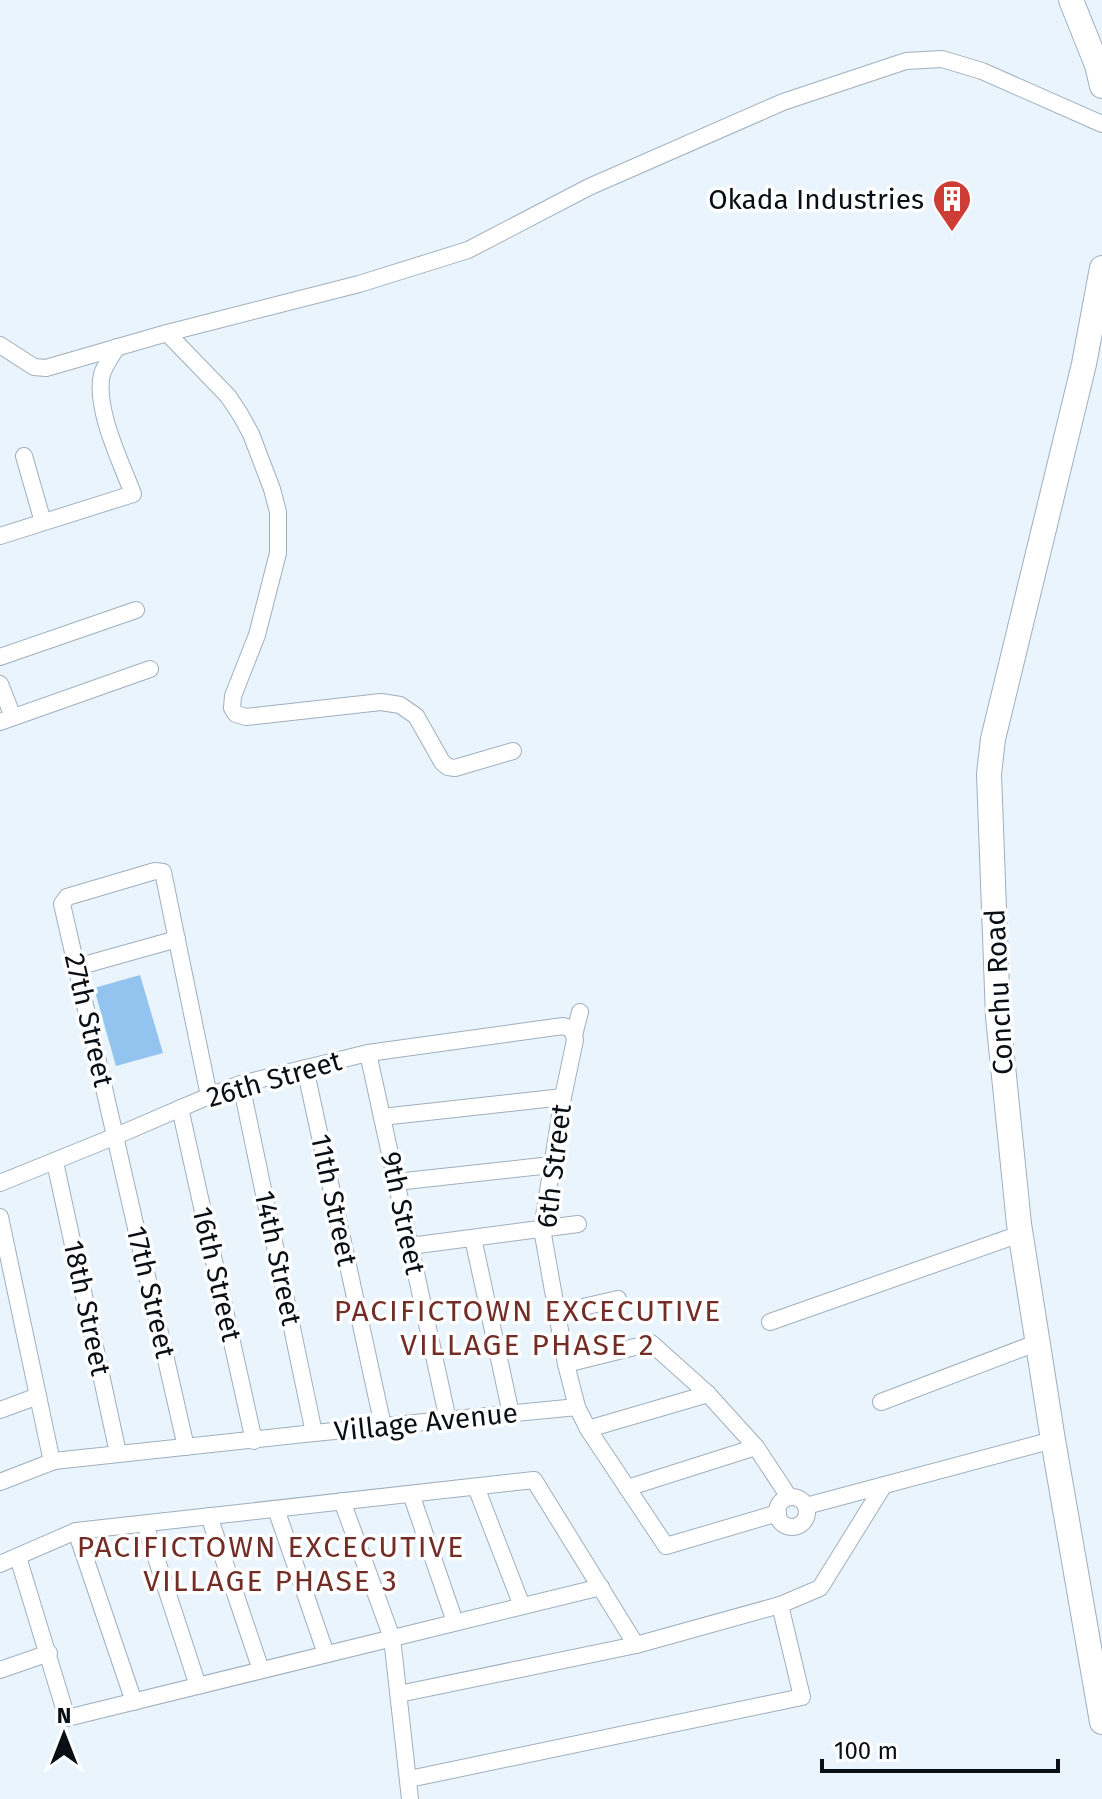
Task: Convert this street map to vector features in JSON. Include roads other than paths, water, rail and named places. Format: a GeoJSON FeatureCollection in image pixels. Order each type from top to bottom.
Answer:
{"type":"FeatureCollection","features":[{"type":"Feature","properties":{"kind":"main road"},"geometry":{"type":"LineString","coordinates":[[1071,0],[1097,65],[1102,86]]}},
{"type":"Feature","properties":{"kind":"main road","name":"Conchu Road"},"geometry":{"type":"LineString","coordinates":[[1102,268],[1084,364],[993,739],[989,774],[998,1017],[1020,1234],[1102,1722]]}},
{"type":"Feature","properties":{"kind":"street"},"geometry":{"type":"LineString","coordinates":[[0,345],[34,367],[46,368],[167,333],[359,284],[468,250],[589,187],[783,102],[906,61],[942,59],[982,71],[1102,124]]}},
{"type":"Feature","properties":{"kind":"street"},"geometry":{"type":"LineString","coordinates":[[167,333],[228,396],[240,414],[251,434],[278,512],[278,553],[257,635],[233,696],[232,708],[236,714],[246,717],[381,702],[400,705],[416,716],[430,743],[448,767],[455,768],[513,751]]}},
{"type":"Feature","properties":{"kind":"street"},"geometry":{"type":"LineString","coordinates":[[0,536],[133,494],[102,404],[103,371],[117,347]]}},
{"type":"Feature","properties":{"kind":"street"},"geometry":{"type":"LineString","coordinates":[[24,456],[43,522]]}},
{"type":"Feature","properties":{"kind":"street"},"geometry":{"type":"LineString","coordinates":[[0,657],[136,610]]}},
{"type":"Feature","properties":{"kind":"street"},"geometry":{"type":"LineString","coordinates":[[0,684],[6,719],[150,669]]}},
{"type":"Feature","properties":{"kind":"street","name":"27th Street"},"geometry":{"type":"LineString","coordinates":[[116,1136],[62,904],[67,897],[161,871],[165,874],[177,939]]}},
{"type":"Feature","properties":{"kind":"street"},"geometry":{"type":"LineString","coordinates":[[77,967],[177,939],[209,1096]]}},
{"type":"Feature","properties":{"kind":"street","name":"6th Street"},"geometry":{"type":"LineString","coordinates":[[577,1407],[566,1364],[542,1229],[575,1040],[568,1031],[580,1012]]}},
{"type":"Feature","properties":{"kind":"street","name":"26th Street"},"geometry":{"type":"LineString","coordinates":[[0,1183],[241,1084],[368,1053],[568,1031]]}},
{"type":"Feature","properties":{"kind":"street","name":"9th Street"},"geometry":{"type":"LineString","coordinates":[[368,1053],[448,1420]]}},
{"type":"Feature","properties":{"kind":"street","name":"11th Street"},"geometry":{"type":"LineString","coordinates":[[305,1068],[383,1426]]}},
{"type":"Feature","properties":{"kind":"street","name":"14th Street"},"geometry":{"type":"LineString","coordinates":[[241,1084],[314,1433]]}},
{"type":"Feature","properties":{"kind":"street"},"geometry":{"type":"LineString","coordinates":[[382,1117],[563,1097]]}},
{"type":"Feature","properties":{"kind":"street","name":"16th Street"},"geometry":{"type":"LineString","coordinates":[[180,1108],[254,1441]]}},
{"type":"Feature","properties":{"kind":"street","name":"17th Street"},"geometry":{"type":"LineString","coordinates":[[116,1136],[186,1447]]}},
{"type":"Feature","properties":{"kind":"street","name":"18th Street"},"geometry":{"type":"LineString","coordinates":[[55,1162],[118,1453]]}},
{"type":"Feature","properties":{"kind":"street"},"geometry":{"type":"LineString","coordinates":[[396,1182],[551,1165]]}},
{"type":"Feature","properties":{"kind":"street"},"geometry":{"type":"LineString","coordinates":[[0,1217],[52,1462]]}},
{"type":"Feature","properties":{"kind":"street"},"geometry":{"type":"LineString","coordinates":[[410,1246],[578,1224]]}},
{"type":"Feature","properties":{"kind":"street"},"geometry":{"type":"LineString","coordinates":[[770,1322],[1020,1234]]}},
{"type":"Feature","properties":{"kind":"street"},"geometry":{"type":"LineString","coordinates":[[473,1238],[511,1414]]}},
{"type":"Feature","properties":{"kind":"street"},"geometry":{"type":"LineString","coordinates":[[557,1313],[618,1299]]}},
{"type":"Feature","properties":{"kind":"street"},"geometry":{"type":"LineString","coordinates":[[881,1402],[1039,1342]]}},
{"type":"Feature","properties":{"kind":"street"},"geometry":{"type":"LineString","coordinates":[[566,1364],[651,1343],[708,1394],[756,1447],[789,1497]]}},
{"type":"Feature","properties":{"kind":"street"},"geometry":{"type":"LineString","coordinates":[[588,1429],[708,1394]]}},
{"type":"Feature","properties":{"kind":"street"},"geometry":{"type":"LineString","coordinates":[[0,1410],[38,1396]]}},
{"type":"Feature","properties":{"kind":"street"},"geometry":{"type":"LineString","coordinates":[[577,1407],[588,1429],[666,1546],[778,1513]]}},
{"type":"Feature","properties":{"kind":"street","name":"Village Avenue"},"geometry":{"type":"LineString","coordinates":[[0,1482],[52,1462],[118,1453],[577,1407]]}},
{"type":"Feature","properties":{"kind":"street"},"geometry":{"type":"LineString","coordinates":[[806,1506],[1053,1440]]}},
{"type":"Feature","properties":{"kind":"street"},"geometry":{"type":"LineString","coordinates":[[627,1488],[756,1447]]}},
{"type":"Feature","properties":{"kind":"street"},"geometry":{"type":"LineString","coordinates":[[0,1564],[76,1531],[534,1480],[636,1645]]}},
{"type":"Feature","properties":{"kind":"street"},"geometry":{"type":"LineString","coordinates":[[399,1694],[636,1645],[780,1605],[820,1588],[884,1485]]}},
{"type":"Feature","properties":{"kind":"street"},"geometry":{"type":"LineString","coordinates":[[476,1487],[522,1606]]}},
{"type":"Feature","properties":{"kind":"street"},"geometry":{"type":"LineString","coordinates":[[411,1494],[455,1622]]}},
{"type":"Feature","properties":{"kind":"street"},"geometry":{"type":"LineString","coordinates":[[789,1497],[799,1499],[806,1506],[806,1519],[796,1526],[784,1524],[778,1513],[780,1503],[789,1497]]}},
{"type":"Feature","properties":{"kind":"street"},"geometry":{"type":"LineString","coordinates":[[342,1501],[392,1638],[410,1799]]}},
{"type":"Feature","properties":{"kind":"street"},"geometry":{"type":"LineString","coordinates":[[276,1509],[326,1654]]}},
{"type":"Feature","properties":{"kind":"street"},"geometry":{"type":"LineString","coordinates":[[209,1516],[261,1670]]}},
{"type":"Feature","properties":{"kind":"street"},"geometry":{"type":"LineString","coordinates":[[145,1524],[198,1686]]}},
{"type":"Feature","properties":{"kind":"street"},"geometry":{"type":"LineString","coordinates":[[76,1531],[134,1702]]}},
{"type":"Feature","properties":{"kind":"street"},"geometry":{"type":"LineString","coordinates":[[18,1557],[67,1718],[601,1587]]}},
{"type":"Feature","properties":{"kind":"street"},"geometry":{"type":"LineString","coordinates":[[409,1779],[802,1697],[780,1605]]}},
{"type":"Feature","properties":{"kind":"street"},"geometry":{"type":"LineString","coordinates":[[0,1670],[49,1653]]}},
{"type":"Feature","properties":{"kind":"place","name":"Okada Industries"},"geometry":{"type":"Point","coordinates":[952,233]}},
{"type":"Feature","properties":{"kind":"district","name":"PACIFICTOWN EXCECUTIVE VILLAGE PHASE 2"},"geometry":{"type":"Point","coordinates":[528,1328]}},
{"type":"Feature","properties":{"kind":"district","name":"PACIFICTOWN EXCECUTIVE VILLAGE PHASE 3"},"geometry":{"type":"Point","coordinates":[271,1564]}}]}
